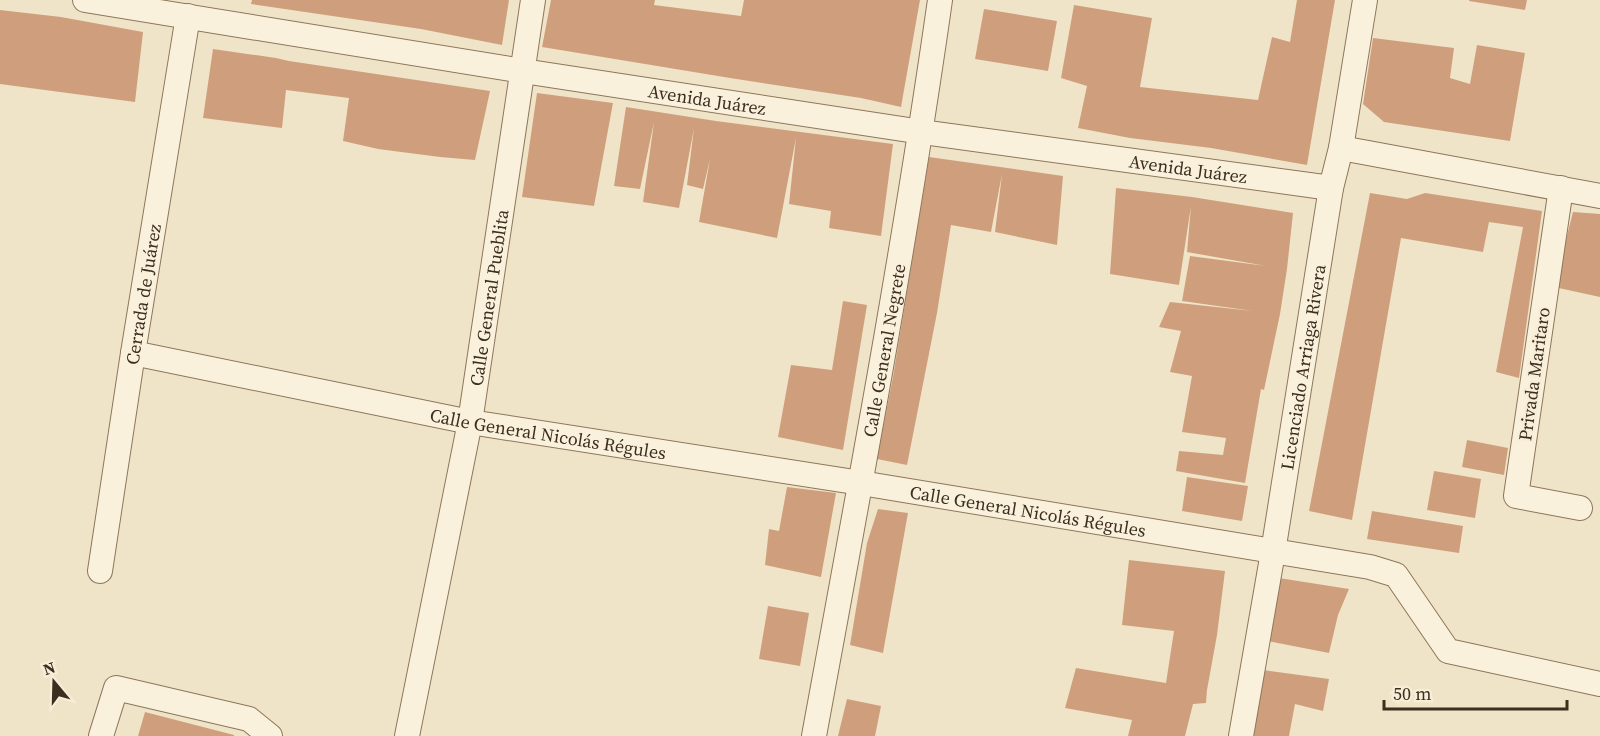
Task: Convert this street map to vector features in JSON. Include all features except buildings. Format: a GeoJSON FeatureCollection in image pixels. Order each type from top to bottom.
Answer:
{"type":"FeatureCollection","features":[{"type":"Feature","properties":{"kind":"street","name":"Avenida Juárez"},"geometry":{"type":"LineString","coordinates":[[85,0],[174,10],[522,71],[922,132],[1331,188]]}},
{"type":"Feature","properties":{"kind":"street","name":"Calle General Pueblita"},"geometry":{"type":"LineString","coordinates":[[407,736],[470,422],[533,0]]}},
{"type":"Feature","properties":{"kind":"street","name":"Calle General Negrete"},"geometry":{"type":"LineString","coordinates":[[814,736],[922,132],[940,0]]}},
{"type":"Feature","properties":{"kind":"street","name":"Licenciado Arriaga Rivera"},"geometry":{"type":"LineString","coordinates":[[1241,736],[1331,188],[1341,148],[1365,0]]}},
{"type":"Feature","properties":{"kind":"street","name":"Cerrada de Juárez"},"geometry":{"type":"LineString","coordinates":[[100,571],[133,353],[174,10]]}},
{"type":"Feature","properties":{"kind":"street"},"geometry":{"type":"LineString","coordinates":[[1341,148],[1600,196]]}},
{"type":"Feature","properties":{"kind":"street","name":"Privada Maritaro"},"geometry":{"type":"LineString","coordinates":[[1561,188],[1516,496],[1580,508]]}},
{"type":"Feature","properties":{"kind":"street","name":"Calle General Nicolás Régules"},"geometry":{"type":"LineString","coordinates":[[133,353],[470,422],[861,483],[1370,567],[1396,575],[1448,651],[1600,684]]}},
{"type":"Feature","properties":{"kind":"street"},"geometry":{"type":"LineString","coordinates":[[101,736],[116,688],[249,719],[270,736]]}}]}
